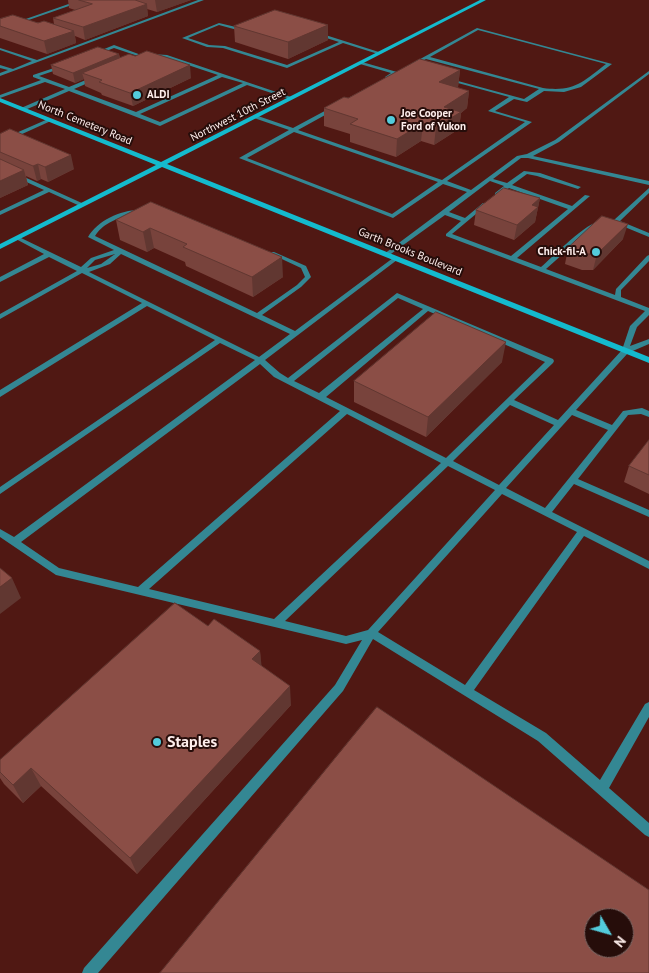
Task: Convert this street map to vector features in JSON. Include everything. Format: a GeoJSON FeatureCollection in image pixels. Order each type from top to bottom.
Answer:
{"type":"FeatureCollection","features":[{"type":"Feature","properties":{"kind":"street","name":"Northwest 10th Street"},"geometry":{"type":"LineString","coordinates":[[0,247],[484,0]]}},
{"type":"Feature","properties":{"kind":"street","name":"North Cemetery Road"},"geometry":{"type":"LineString","coordinates":[[0,99],[162,165]]}},
{"type":"Feature","properties":{"kind":"street","name":"Garth Brooks Boulevard"},"geometry":{"type":"LineString","coordinates":[[162,165],[649,360]]}},
{"type":"Feature","properties":{"kind":"lane"},"geometry":{"type":"LineString","coordinates":[[0,29],[84,0]]}},
{"type":"Feature","properties":{"kind":"lane"},"geometry":{"type":"LineString","coordinates":[[0,75],[202,0]]}},
{"type":"Feature","properties":{"kind":"lane"},"geometry":{"type":"LineString","coordinates":[[151,13],[160,16]]}},
{"type":"Feature","properties":{"kind":"lane"},"geometry":{"type":"LineString","coordinates":[[21,22],[30,25]]}},
{"type":"Feature","properties":{"kind":"lane"},"geometry":{"type":"LineString","coordinates":[[250,26],[240,30],[219,24],[184,38],[209,46],[223,47],[287,67],[342,42]]}},
{"type":"Feature","properties":{"kind":"lane"},"geometry":{"type":"LineString","coordinates":[[417,70],[407,67],[477,29],[610,64],[570,91],[558,92],[426,57]]}},
{"type":"Feature","properties":{"kind":"lane"},"geometry":{"type":"LineString","coordinates":[[305,30],[380,53]]}},
{"type":"Feature","properties":{"kind":"lane"},"geometry":{"type":"LineString","coordinates":[[77,40],[86,43]]}},
{"type":"Feature","properties":{"kind":"lane"},"geometry":{"type":"LineString","coordinates":[[88,56],[114,46],[144,57]]}},
{"type":"Feature","properties":{"kind":"lane"},"geometry":{"type":"LineString","coordinates":[[0,49],[36,61]]}},
{"type":"Feature","properties":{"kind":"lane"},"geometry":{"type":"LineString","coordinates":[[136,61],[152,54],[165,56],[292,98]]}},
{"type":"Feature","properties":{"kind":"lane"},"geometry":{"type":"LineString","coordinates":[[70,63],[35,76],[160,124],[247,83]]}},
{"type":"Feature","properties":{"kind":"lane"},"geometry":{"type":"LineString","coordinates":[[362,63],[395,73]]}},
{"type":"Feature","properties":{"kind":"lane"},"geometry":{"type":"LineString","coordinates":[[0,66],[12,70]]}},
{"type":"Feature","properties":{"kind":"lane"},"geometry":{"type":"LineString","coordinates":[[378,83],[401,70]]}},
{"type":"Feature","properties":{"kind":"lane"},"geometry":{"type":"LineString","coordinates":[[528,156],[557,141],[649,72]]}},
{"type":"Feature","properties":{"kind":"lane"},"geometry":{"type":"LineString","coordinates":[[23,109],[102,75]]}},
{"type":"Feature","properties":{"kind":"lane"},"geometry":{"type":"LineString","coordinates":[[136,114],[222,75]]}},
{"type":"Feature","properties":{"kind":"lane"},"geometry":{"type":"LineString","coordinates":[[446,78],[525,100],[543,89]]}},
{"type":"Feature","properties":{"kind":"lane"},"geometry":{"type":"LineString","coordinates":[[0,99],[45,80]]}},
{"type":"Feature","properties":{"kind":"lane"},"geometry":{"type":"LineString","coordinates":[[336,106],[242,158],[393,216],[530,122],[491,111],[512,96]]}},
{"type":"Feature","properties":{"kind":"lane"},"geometry":{"type":"LineString","coordinates":[[256,117],[472,192]]}},
{"type":"Feature","properties":{"kind":"lane"},"geometry":{"type":"LineString","coordinates":[[0,142],[50,120]]}},
{"type":"Feature","properties":{"kind":"lane"},"geometry":{"type":"LineString","coordinates":[[0,133],[10,137]]}},
{"type":"Feature","properties":{"kind":"lane"},"geometry":{"type":"LineString","coordinates":[[386,255],[519,157],[528,156],[649,183]]}},
{"type":"Feature","properties":{"kind":"lane"},"geometry":{"type":"LineString","coordinates":[[0,168],[82,205]]}},
{"type":"Feature","properties":{"kind":"lane"},"geometry":{"type":"LineString","coordinates":[[89,973],[339,688],[371,633],[625,351],[634,326],[649,310],[448,234],[526,172],[578,187]]}},
{"type":"Feature","properties":{"kind":"lane"},"geometry":{"type":"LineString","coordinates":[[489,179],[572,208]]}},
{"type":"Feature","properties":{"kind":"lane"},"geometry":{"type":"LineString","coordinates":[[0,213],[49,190]]}},
{"type":"Feature","properties":{"kind":"lane"},"geometry":{"type":"LineString","coordinates":[[616,221],[649,190]]}},
{"type":"Feature","properties":{"kind":"lane"},"geometry":{"type":"LineString","coordinates":[[514,258],[587,196]]}},
{"type":"Feature","properties":{"kind":"lane"},"geometry":{"type":"LineString","coordinates":[[149,210],[125,213],[94,230],[91,237],[296,334]]}},
{"type":"Feature","properties":{"kind":"lane"},"geometry":{"type":"LineString","coordinates":[[444,212],[464,220]]}},
{"type":"Feature","properties":{"kind":"lane"},"geometry":{"type":"LineString","coordinates":[[543,269],[589,228],[602,221],[616,221],[649,235]]}},
{"type":"Feature","properties":{"kind":"lane"},"geometry":{"type":"LineString","coordinates":[[17,238],[260,360],[277,375],[649,565]]}},
{"type":"Feature","properties":{"kind":"lane"},"geometry":{"type":"LineString","coordinates":[[257,316],[299,286],[308,277],[304,267],[260,249]]}},
{"type":"Feature","properties":{"kind":"lane"},"geometry":{"type":"LineString","coordinates":[[0,317],[82,271],[85,265],[104,253],[120,251]]}},
{"type":"Feature","properties":{"kind":"lane"},"geometry":{"type":"LineString","coordinates":[[0,280],[49,254]]}},
{"type":"Feature","properties":{"kind":"lane"},"geometry":{"type":"LineString","coordinates":[[618,298],[618,290],[649,257]]}},
{"type":"Feature","properties":{"kind":"lane"},"geometry":{"type":"LineString","coordinates":[[14,542],[396,259]]}},
{"type":"Feature","properties":{"kind":"lane"},"geometry":{"type":"LineString","coordinates":[[276,623],[447,462],[550,361],[397,295],[289,381]]}},
{"type":"Feature","properties":{"kind":"lane"},"geometry":{"type":"LineString","coordinates":[[0,394],[147,303]]}},
{"type":"Feature","properties":{"kind":"lane"},"geometry":{"type":"LineString","coordinates":[[320,397],[428,308]]}},
{"type":"Feature","properties":{"kind":"lane"},"geometry":{"type":"LineString","coordinates":[[0,491],[220,340]]}},
{"type":"Feature","properties":{"kind":"lane"},"geometry":{"type":"LineString","coordinates":[[625,351],[649,341]]}},
{"type":"Feature","properties":{"kind":"lane"},"geometry":{"type":"LineString","coordinates":[[509,401],[559,424]]}},
{"type":"Feature","properties":{"kind":"lane"},"geometry":{"type":"LineString","coordinates":[[140,591],[346,410]]}},
{"type":"Feature","properties":{"kind":"lane"},"geometry":{"type":"LineString","coordinates":[[570,411],[614,429]]}},
{"type":"Feature","properties":{"kind":"lane"},"geometry":{"type":"LineString","coordinates":[[546,513],[626,413],[642,411],[649,414]]}},
{"type":"Feature","properties":{"kind":"lane"},"geometry":{"type":"LineString","coordinates":[[573,480],[647,514]]}},
{"type":"Feature","properties":{"kind":"lane"},"geometry":{"type":"LineString","coordinates":[[467,691],[583,531]]}},
{"type":"Feature","properties":{"kind":"lane"},"geometry":{"type":"LineString","coordinates":[[0,532],[56,571],[346,640],[371,633],[542,737],[649,831]]}},
{"type":"Feature","properties":{"kind":"lane"},"geometry":{"type":"LineString","coordinates":[[601,790],[649,707]]}},
{"type":"Feature","properties":{"kind":"building"},"geometry":{"type":"Polygon","coordinates":[[[79,0],[135,0],[147,4],[83,27],[53,18],[92,4],[79,0]]]}},
{"type":"Feature","properties":{"kind":"building"},"geometry":{"type":"Polygon","coordinates":[[[275,10],[328,25],[288,42],[234,26],[275,10]]]}},
{"type":"Feature","properties":{"kind":"building"},"geometry":{"type":"Polygon","coordinates":[[[13,15],[38,23],[44,21],[74,31],[44,41],[0,26],[0,19],[13,15]]]}},
{"type":"Feature","properties":{"kind":"building"},"geometry":{"type":"Polygon","coordinates":[[[98,47],[119,54],[73,73],[51,65],[98,47]]]}},
{"type":"Feature","properties":{"kind":"building"},"geometry":{"type":"Polygon","coordinates":[[[147,51],[190,65],[130,93],[99,82],[102,80],[82,73],[129,54],[135,56],[147,51]]]}},
{"type":"Feature","properties":{"kind":"building","name":"Joe Cooper Ford of Yukon"},"geometry":{"type":"Polygon","coordinates":[[[420,59],[460,70],[439,82],[469,91],[444,107],[461,112],[436,127],[423,123],[397,139],[350,124],[358,119],[324,108],[344,97],[348,98],[420,59]]]}},
{"type":"Feature","properties":{"kind":"building"},"geometry":{"type":"Polygon","coordinates":[[[10,129],[71,155],[45,167],[38,164],[33,166],[0,152],[0,134],[10,129]]]}},
{"type":"Feature","properties":{"kind":"building"},"geometry":{"type":"Polygon","coordinates":[[[0,159],[24,170],[0,181],[0,159]]]}},
{"type":"Feature","properties":{"kind":"building"},"geometry":{"type":"Polygon","coordinates":[[[504,188],[540,198],[532,205],[538,207],[517,225],[476,210],[504,188]]]}},
{"type":"Feature","properties":{"kind":"building"},"geometry":{"type":"Polygon","coordinates":[[[151,202],[282,257],[252,277],[183,247],[187,244],[150,228],[143,232],[116,220],[151,202]]]}},
{"type":"Feature","properties":{"kind":"building"},"geometry":{"type":"Polygon","coordinates":[[[602,216],[628,224],[597,254],[586,254],[568,248],[602,216]]]}},
{"type":"Feature","properties":{"kind":"building"},"geometry":{"type":"Polygon","coordinates":[[[436,312],[506,342],[428,417],[354,381],[436,312]]]}},
{"type":"Feature","properties":{"kind":"building"},"geometry":{"type":"Polygon","coordinates":[[[649,440],[649,475],[629,466],[649,440]]]}},
{"type":"Feature","properties":{"kind":"building"},"geometry":{"type":"Polygon","coordinates":[[[0,568],[12,578],[0,587],[0,568]]]}},
{"type":"Feature","properties":{"kind":"building"},"geometry":{"type":"Polygon","coordinates":[[[175,603],[208,626],[214,619],[260,651],[252,659],[290,686],[130,858],[31,768],[13,785],[0,772],[0,760],[175,603]]]}},
{"type":"Feature","properties":{"kind":"building"},"geometry":{"type":"Polygon","coordinates":[[[377,707],[649,890],[649,973],[160,973],[377,707]]]}},
{"type":"Feature","properties":{"kind":"place","name":"ALDI"},"geometry":{"type":"Point","coordinates":[137,95]}},
{"type":"Feature","properties":{"kind":"place","name":"Joe Cooper Ford of Yukon"},"geometry":{"type":"Point","coordinates":[391,120]}},
{"type":"Feature","properties":{"kind":"place","name":"Chick-fil-A"},"geometry":{"type":"Point","coordinates":[596,252]}},
{"type":"Feature","properties":{"kind":"place","name":"Staples"},"geometry":{"type":"Point","coordinates":[157,742]}}]}
